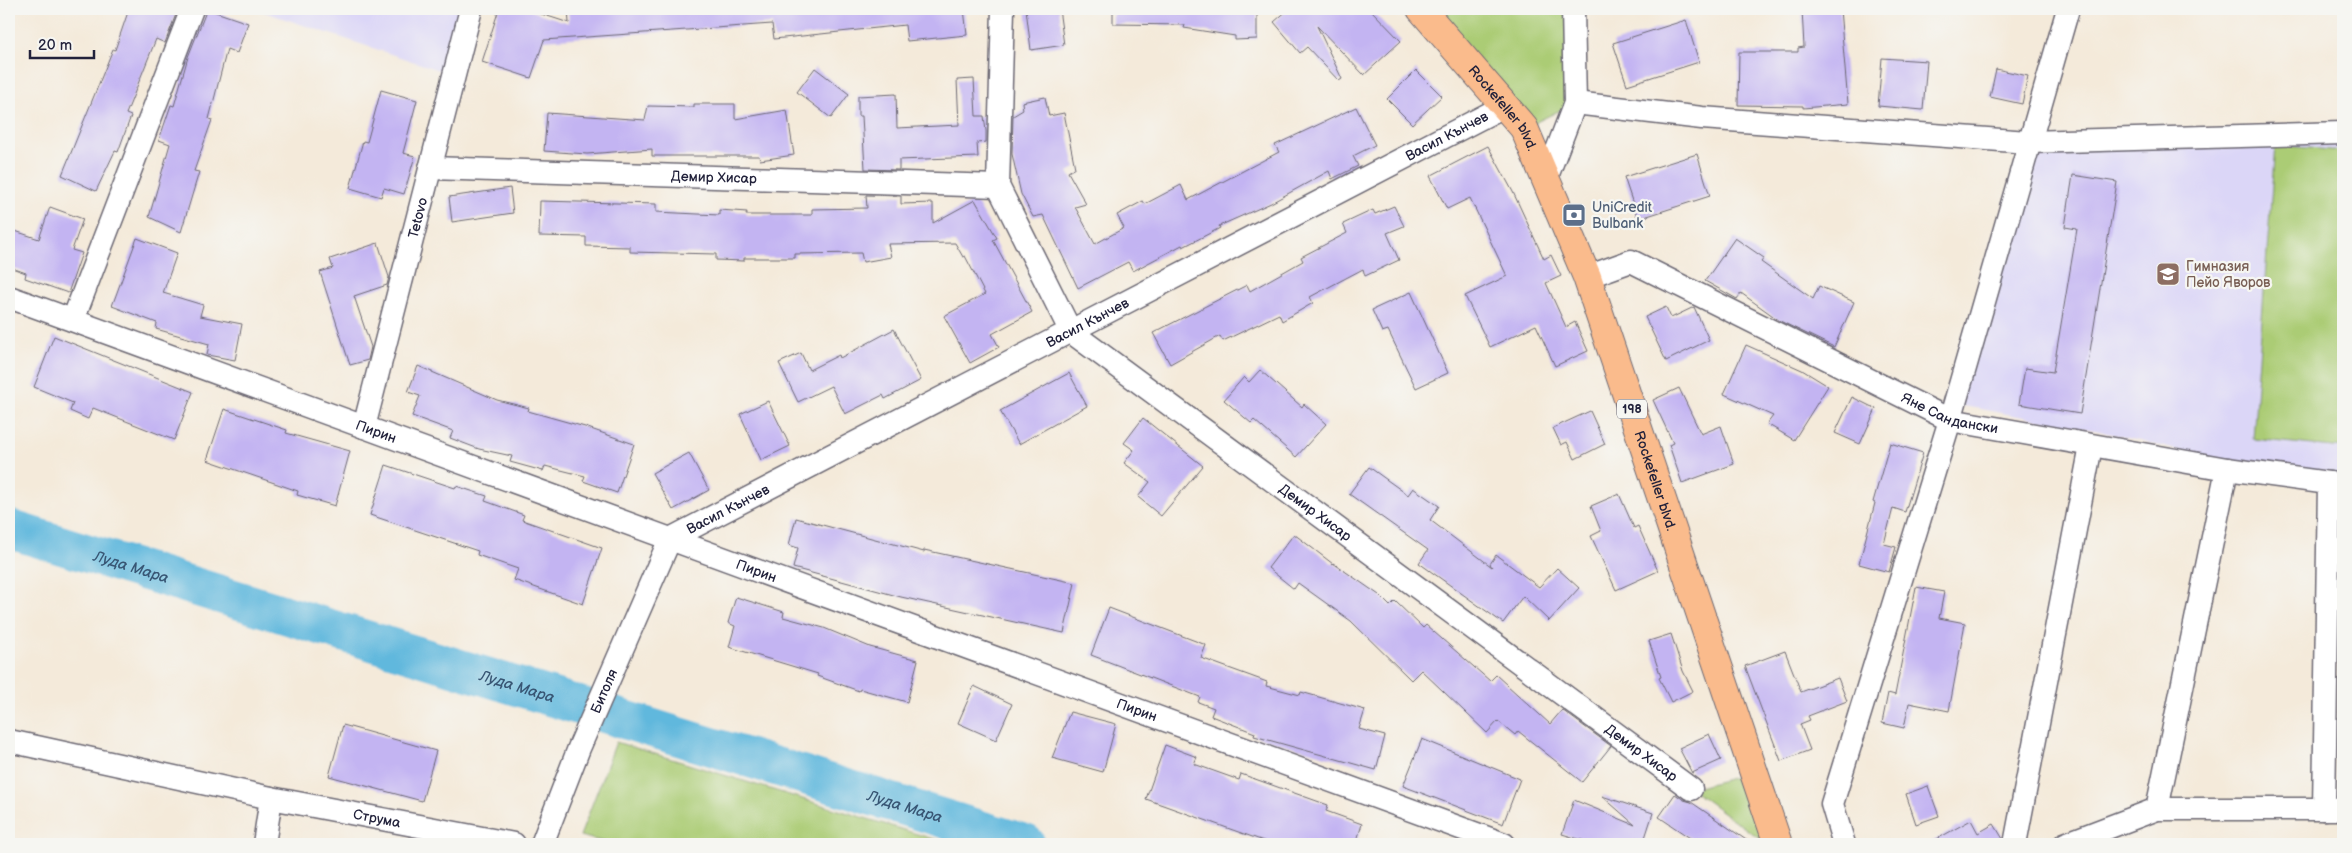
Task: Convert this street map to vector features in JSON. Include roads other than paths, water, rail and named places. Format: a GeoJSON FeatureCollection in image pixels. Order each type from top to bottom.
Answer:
{"type":"FeatureCollection","features":[{"type":"Feature","properties":{"kind":"main road","name":"Rockefeller blvd."},"geometry":{"type":"LineString","coordinates":[[1421,9],[1524,128],[1546,179],[1587,277],[1778,844]]}},
{"type":"Feature","properties":{"kind":"street"},"geometry":{"type":"LineString","coordinates":[[73,320],[192,9]]}},
{"type":"Feature","properties":{"kind":"street","name":"Tetovo"},"geometry":{"type":"LineString","coordinates":[[364,427],[470,9]]}},
{"type":"Feature","properties":{"kind":"street","name":"Демир Хисар"},"geometry":{"type":"LineString","coordinates":[[1003,9],[998,186],[1071,332],[1691,789]]}},
{"type":"Feature","properties":{"kind":"street"},"geometry":{"type":"LineString","coordinates":[[1546,179],[1575,103],[1573,9]]}},
{"type":"Feature","properties":{"kind":"street"},"geometry":{"type":"LineString","coordinates":[[1844,844],[1832,804],[1950,420],[2028,142],[2068,9]]}},
{"type":"Feature","properties":{"kind":"street"},"geometry":{"type":"LineString","coordinates":[[1575,103],[1702,118],[2028,142],[2343,133]]}},
{"type":"Feature","properties":{"kind":"street","name":"Васил Кънчев"},"geometry":{"type":"LineString","coordinates":[[670,539],[1506,105]]}},
{"type":"Feature","properties":{"kind":"street","name":"Демир Хисар"},"geometry":{"type":"LineString","coordinates":[[430,168],[998,186]]}},
{"type":"Feature","properties":{"kind":"street","name":"Яне Сандански"},"geometry":{"type":"LineString","coordinates":[[1587,277],[1631,261],[1950,420],[2227,469],[2336,484]]}},
{"type":"Feature","properties":{"kind":"street","name":"Пирин"},"geometry":{"type":"LineString","coordinates":[[9,297],[1504,844]]}},
{"type":"Feature","properties":{"kind":"street"},"geometry":{"type":"LineString","coordinates":[[2015,844],[2091,446]]}},
{"type":"Feature","properties":{"kind":"street"},"geometry":{"type":"LineString","coordinates":[[2157,809],[2227,469]]}},
{"type":"Feature","properties":{"kind":"street"},"geometry":{"type":"LineString","coordinates":[[2065,844],[2157,809],[2334,809],[2336,484]]}},
{"type":"Feature","properties":{"kind":"street","name":"Битоля"},"geometry":{"type":"LineString","coordinates":[[542,844],[579,748],[670,539]]}},
{"type":"Feature","properties":{"kind":"street","name":"Струма"},"geometry":{"type":"LineString","coordinates":[[9,743],[271,798],[514,844]]}},
{"type":"Feature","properties":{"kind":"street"},"geometry":{"type":"LineString","coordinates":[[264,844],[271,798]]}},
{"type":"Feature","properties":{"kind":"waterway","name":"Луда Мара"},"geometry":{"type":"LineString","coordinates":[[9,529],[1026,844]]}},
{"type":"Feature","properties":{"kind":"place","name":"UniCredit Bulbank"},"geometry":{"type":"Point","coordinates":[1574,215]}},
{"type":"Feature","properties":{"kind":"place","name":"Гимназия Пейо Яворов"},"geometry":{"type":"Point","coordinates":[2168,274]}}]}
